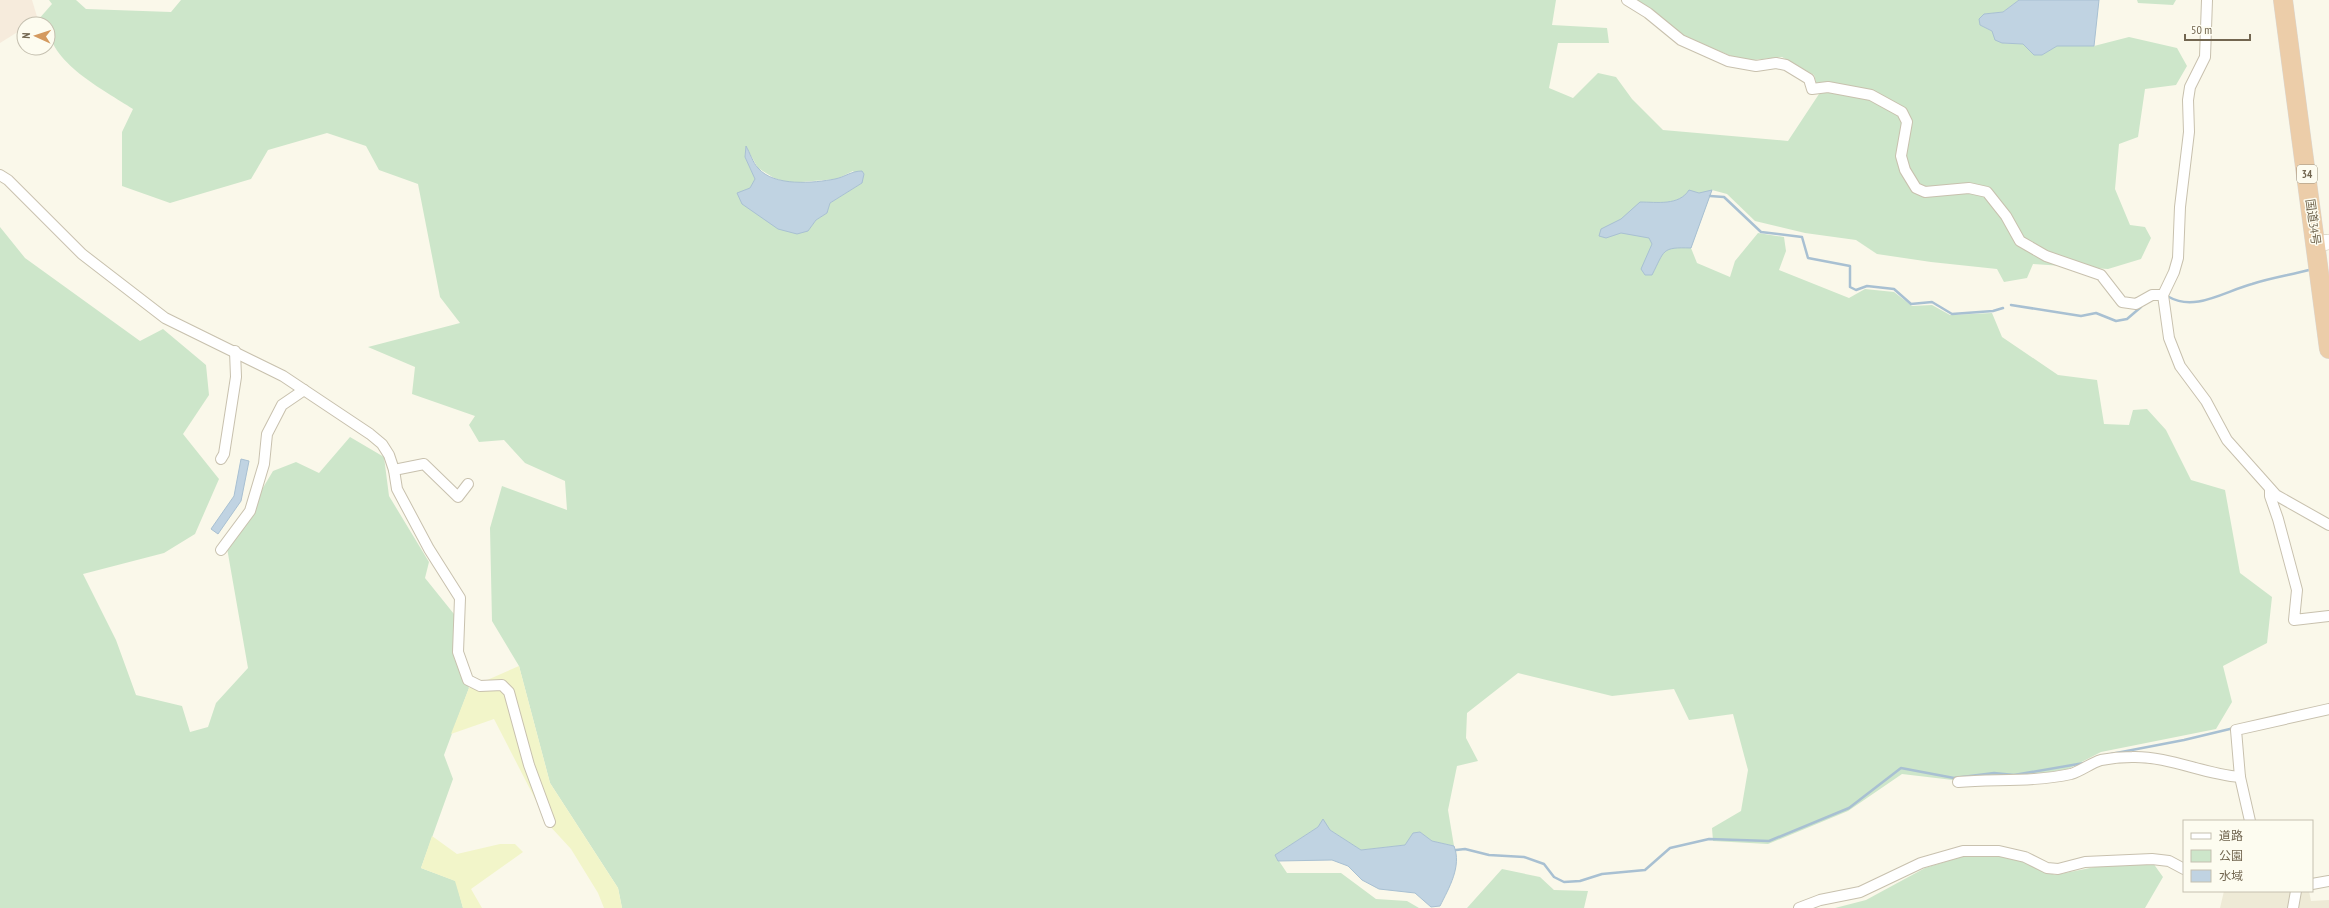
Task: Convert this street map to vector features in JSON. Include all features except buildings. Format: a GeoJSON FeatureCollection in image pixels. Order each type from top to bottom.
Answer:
{"type":"FeatureCollection","features":[{"type":"Feature","properties":{"kind":"highway","name":"国道34号"},"geometry":{"type":"LineString","coordinates":[[2283,0],[2323,243],[2329,349]]}},
{"type":"Feature","properties":{"kind":"street"},"geometry":{"type":"LineString","coordinates":[[1626,0],[1648,13],[1681,40],[1728,61],[1756,66],[1776,63],[1786,65],[1809,79],[1812,89],[1828,87],[1871,95],[1902,112],[1907,122],[1901,156],[1905,170],[1916,188],[1925,192],[1969,188],[1986,192],[2006,216],[2020,241],[2046,256],[2101,275],[2122,302],[2136,304],[2152,295],[2163,295]]}},
{"type":"Feature","properties":{"kind":"street"},"geometry":{"type":"LineString","coordinates":[[2207,0],[2205,57],[2190,87],[2188,100],[2189,132],[2180,207],[2178,258],[2163,295],[2169,338],[2180,366],[2206,401],[2228,440],[2276,495],[2329,525]]}},
{"type":"Feature","properties":{"kind":"street"},"geometry":{"type":"LineString","coordinates":[[0,175],[8,180],[82,254],[165,318],[235,351],[283,376],[370,434],[382,444],[389,455],[394,470],[396,489],[429,549],[460,598],[458,652],[468,680],[480,686],[502,685],[509,692],[529,765],[550,822]]}},
{"type":"Feature","properties":{"kind":"street"},"geometry":{"type":"LineString","coordinates":[[221,459],[224,454],[236,377],[235,351]]}},
{"type":"Feature","properties":{"kind":"street"},"geometry":{"type":"LineString","coordinates":[[221,550],[250,511],[264,464],[267,434],[282,405],[304,390]]}},
{"type":"Feature","properties":{"kind":"street"},"geometry":{"type":"LineString","coordinates":[[394,470],[424,464],[458,497],[468,484]]}},
{"type":"Feature","properties":{"kind":"street"},"geometry":{"type":"LineString","coordinates":[[2270,489],[2270,496],[2278,518],[2297,590],[2294,620],[2329,616]]}},
{"type":"Feature","properties":{"kind":"street"},"geometry":{"type":"LineString","coordinates":[[2250,820],[2240,777],[2236,730],[2329,708]]}},
{"type":"Feature","properties":{"kind":"street"},"geometry":{"type":"LineString","coordinates":[[1958,782],[1994,779],[2013,781],[2057,776],[2072,773],[2101,760],[2132,757],[2159,760],[2240,777]]}},
{"type":"Feature","properties":{"kind":"street"},"geometry":{"type":"LineString","coordinates":[[1799,908],[1820,900],[1860,892],[1921,862],[1963,851],[1999,851],[2025,857],[2047,868],[2058,869],[2085,862],[2152,859],[2169,861],[2183,868]]}},
{"type":"Feature","properties":{"kind":"street"},"geometry":{"type":"LineString","coordinates":[[2313,884],[2329,881]]}},
{"type":"Feature","properties":{"kind":"street"},"geometry":{"type":"LineString","coordinates":[[2293,908],[2296,892]]}},
{"type":"Feature","properties":{"kind":"shaded area"},"geometry":{"type":"Polygon","coordinates":[[[0,0],[32,0],[37,16],[16,16],[16,33],[0,43],[0,0]]]}},
{"type":"Feature","properties":{"kind":"shaded area"},"geometry":{"type":"Polygon","coordinates":[[[2224,892],[2309,892],[2311,901],[2329,900],[2329,908],[2220,908],[2224,892]]]}},
{"type":"Feature","properties":{"kind":"green space"},"geometry":{"type":"Polygon","coordinates":[[[49,0],[76,0],[86,9],[171,12],[181,0],[1556,0],[1552,25],[1607,28],[1609,43],[1558,43],[1549,88],[1573,98],[1598,73],[1616,77],[1632,99],[1663,130],[1788,141],[1819,94],[1814,75],[1782,57],[1743,61],[1686,37],[1633,0],[2019,0],[2003,12],[1984,14],[1980,25],[1992,31],[2002,43],[2023,44],[2034,55],[2042,55],[2057,46],[2094,46],[2129,37],[2177,48],[2187,66],[2176,85],[2145,89],[2138,137],[2119,144],[2115,189],[2130,225],[2145,227],[2151,238],[2141,259],[2108,269],[2033,264],[2027,278],[2004,282],[1997,269],[1931,262],[1877,254],[1856,240],[1805,233],[1755,221],[1727,194],[1712,190],[1691,248],[1697,263],[1730,277],[1735,261],[1758,233],[1784,237],[1786,251],[1779,270],[1849,298],[1865,289],[1894,292],[1912,306],[1932,305],[1950,315],[1992,313],[2002,337],[2058,375],[2097,380],[2104,424],[2129,425],[2133,410],[2147,409],[2166,430],[2191,480],[2225,490],[2240,573],[2272,597],[2267,643],[2223,666],[2232,702],[2216,729],[2101,752],[2068,769],[2013,778],[1995,776],[1953,780],[1902,774],[1848,811],[1768,844],[1713,841],[1712,828],[1741,811],[1748,770],[1733,714],[1689,720],[1674,689],[1612,696],[1518,673],[1467,713],[1466,738],[1478,761],[1457,766],[1448,810],[1454,846],[1432,841],[1420,832],[1413,834],[1405,845],[1361,850],[1330,830],[1318,827],[1275,855],[1287,873],[1341,873],[1376,899],[1407,901],[1419,908],[622,908],[618,888],[550,783],[519,666],[492,621],[490,528],[502,486],[567,510],[565,481],[525,463],[504,440],[479,442],[469,425],[475,416],[412,394],[415,367],[368,347],[460,323],[440,297],[418,184],[379,170],[366,146],[327,133],[268,150],[251,179],[170,203],[122,186],[122,132],[133,109],[93,84],[67,63],[56,49],[56,16],[42,16],[52,4],[49,0]],[[746,147],[745,157],[755,179],[750,188],[737,194],[808,231],[816,220],[827,213],[830,203],[862,183],[853,171],[837,179],[789,183],[774,178],[758,168],[746,147]]]}},
{"type":"Feature","properties":{"kind":"green space"},"geometry":{"type":"Polygon","coordinates":[[[2137,0],[2176,0],[2173,5],[2138,3],[2137,0]]]}},
{"type":"Feature","properties":{"kind":"green space"},"geometry":{"type":"Polygon","coordinates":[[[0,227],[25,258],[140,341],[163,329],[206,365],[209,395],[183,434],[219,479],[195,534],[164,553],[83,574],[116,640],[136,695],[182,706],[190,732],[208,727],[216,703],[248,668],[227,548],[273,471],[296,462],[319,473],[350,437],[384,457],[389,496],[429,562],[425,578],[458,619],[454,658],[469,688],[444,755],[453,779],[421,868],[456,881],[463,908],[0,908],[0,227]]]}},
{"type":"Feature","properties":{"kind":"green space"},"geometry":{"type":"Polygon","coordinates":[[[1997,855],[2025,862],[2055,875],[2100,866],[2153,863],[2163,877],[2145,908],[1835,908],[1866,900],[1925,868],[1964,856],[1997,855]]]}},
{"type":"Feature","properties":{"kind":"green space"},"geometry":{"type":"Polygon","coordinates":[[[1502,869],[1540,877],[1554,890],[1588,891],[1584,908],[1467,908],[1502,869]]]}},
{"type":"Feature","properties":{"kind":"sand"},"geometry":{"type":"Polygon","coordinates":[[[519,666],[550,783],[618,888],[622,908],[604,908],[598,893],[571,849],[548,824],[494,719],[451,734],[469,688],[519,666]]]}},
{"type":"Feature","properties":{"kind":"sand"},"geometry":{"type":"Polygon","coordinates":[[[432,836],[457,854],[500,844],[515,844],[523,852],[471,889],[482,908],[463,908],[455,881],[421,868],[432,836]]]}},
{"type":"Feature","properties":{"kind":"water"},"geometry":{"type":"Polygon","coordinates":[[[2019,0],[2099,0],[2094,46],[2057,46],[2042,55],[2034,55],[2023,44],[2002,43],[1995,40],[1992,31],[1980,25],[1979,19],[1984,14],[2003,12],[2019,0]]]}},
{"type":"Feature","properties":{"kind":"water"},"geometry":{"type":"Polygon","coordinates":[[[746,146],[756,166],[765,174],[774,178],[784,181],[816,182],[835,179],[862,171],[864,174],[862,183],[830,203],[827,213],[816,220],[808,231],[797,234],[778,229],[742,204],[737,193],[750,188],[755,179],[745,157],[746,146]]]}},
{"type":"Feature","properties":{"kind":"water"},"geometry":{"type":"Polygon","coordinates":[[[1689,190],[1699,193],[1712,190],[1691,248],[1674,248],[1665,252],[1659,260],[1652,275],[1645,275],[1641,269],[1652,244],[1649,238],[1621,233],[1606,238],[1599,236],[1601,229],[1621,219],[1640,202],[1674,201],[1680,199],[1689,190]]]}},
{"type":"Feature","properties":{"kind":"water"},"geometry":{"type":"Polygon","coordinates":[[[241,459],[249,461],[241,501],[218,534],[211,529],[234,496],[241,459]]]}},
{"type":"Feature","properties":{"kind":"water"},"geometry":{"type":"Polygon","coordinates":[[[1323,819],[1330,830],[1361,850],[1405,845],[1413,833],[1420,832],[1432,841],[1454,846],[1456,854],[1455,869],[1440,906],[1431,907],[1415,893],[1379,889],[1362,880],[1348,866],[1332,860],[1278,861],[1275,855],[1318,827],[1323,819]]]}},
{"type":"Feature","properties":{"kind":"waterway"},"geometry":{"type":"LineString","coordinates":[[1710,196],[1724,197],[1761,232],[1802,237],[1808,258],[1850,266],[1850,287],[1856,290],[1867,286],[1894,289],[1911,304],[1932,302],[1952,314],[1993,311],[2003,308]]}},
{"type":"Feature","properties":{"kind":"waterway"},"geometry":{"type":"LineString","coordinates":[[2169,297],[2179,301],[2200,301],[2259,282],[2309,270]]}},
{"type":"Feature","properties":{"kind":"waterway"},"geometry":{"type":"LineString","coordinates":[[2011,305],[2081,316],[2096,313],[2116,321],[2127,319],[2141,307]]}},
{"type":"Feature","properties":{"kind":"waterway"},"geometry":{"type":"LineString","coordinates":[[2111,754],[2184,740],[2234,728]]}},
{"type":"Feature","properties":{"kind":"waterway"},"geometry":{"type":"LineString","coordinates":[[1456,850],[1465,849],[1489,855],[1524,857],[1544,864],[1554,877],[1564,882],[1580,881],[1602,874],[1645,870],[1670,848],[1709,839],[1769,841],[1849,808],[1901,768],[1954,778],[1994,773],[2014,775],[2084,763]]}}]}
